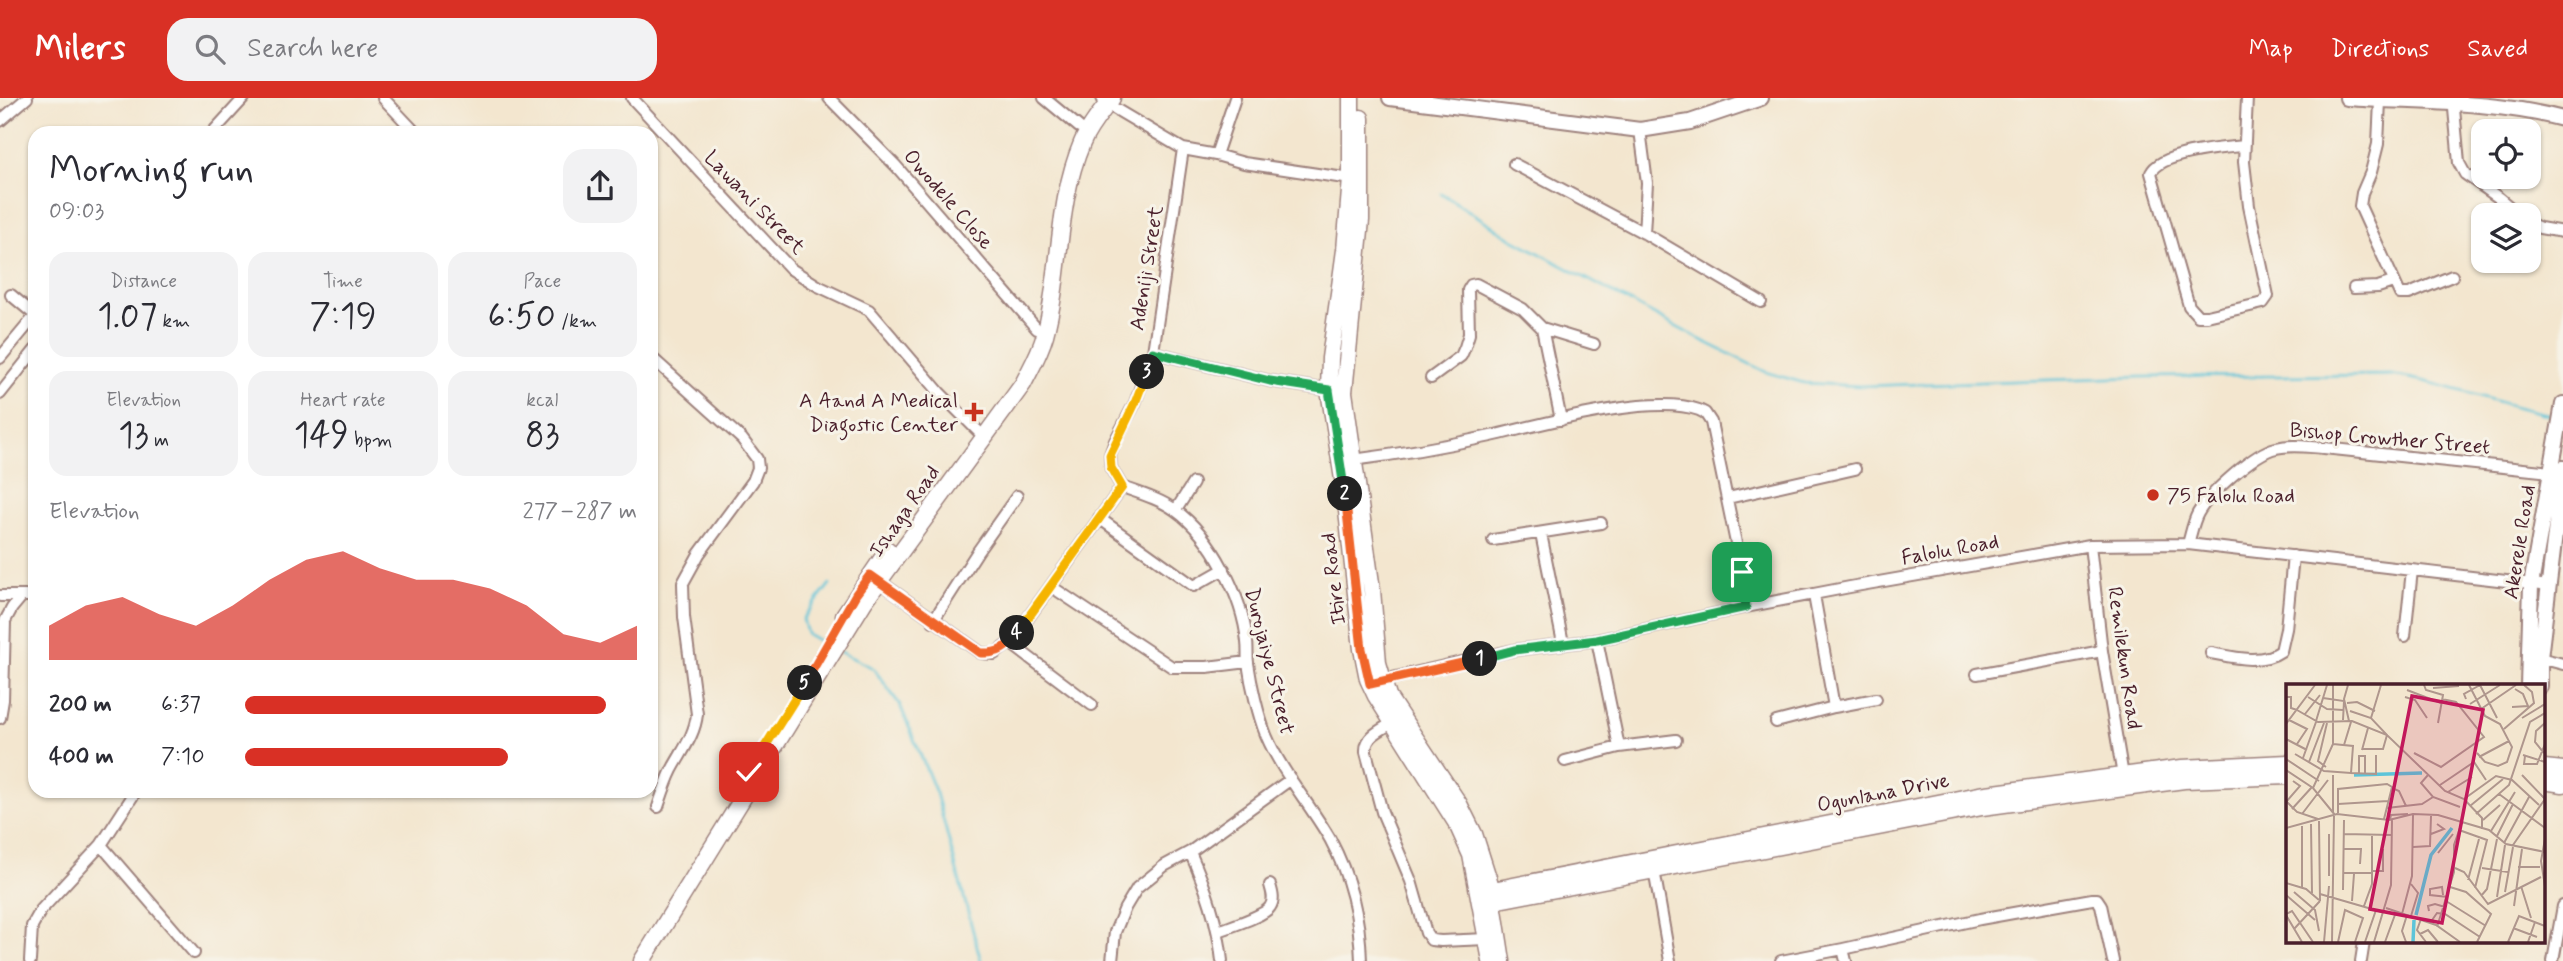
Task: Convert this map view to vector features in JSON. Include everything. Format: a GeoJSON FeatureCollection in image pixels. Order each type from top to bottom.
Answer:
{"type":"FeatureCollection","features":[{"type":"Feature","properties":{"kind":"main road","name":"Itire Road"},"geometry":{"type":"LineString","coordinates":[[1351,98],[1351,179],[1345,250],[1329,358],[1329,390],[1345,492],[1362,649],[1392,723],[1461,831],[1484,898]]}},
{"type":"Feature","properties":{"kind":"main road","name":"Itire Road"},"geometry":{"type":"LineString","coordinates":[[1361,98],[1362,185],[1359,246],[1344,392],[1372,590],[1377,652],[1376,682],[1466,817],[1479,846],[1484,898]]}},
{"type":"Feature","properties":{"kind":"main road","name":"Ishaga Road"},"geometry":{"type":"LineString","coordinates":[[875,578],[1023,384],[1038,355],[1051,302],[1070,182],[1082,141],[1105,100]]}},
{"type":"Feature","properties":{"kind":"main road","name":"Ishaga Road"},"geometry":{"type":"LineString","coordinates":[[642,961],[848,618],[933,491],[1005,399],[1032,353],[1058,197],[1079,127],[1105,100]]}},
{"type":"Feature","properties":{"kind":"main road","name":"Ishaga Road"},"geometry":{"type":"LineString","coordinates":[[633,961],[821,665]]}},
{"type":"Feature","properties":{"kind":"main road","name":"Ogunlana Drive"},"geometry":{"type":"LineString","coordinates":[[2124,781],[2182,768],[2286,763]]}},
{"type":"Feature","properties":{"kind":"main road","name":"Ogunlana Drive"},"geometry":{"type":"LineString","coordinates":[[1484,898],[1552,877],[1653,866],[1979,795],[2124,781],[2286,776]]}},
{"type":"Feature","properties":{"kind":"main road"},"geometry":{"type":"LineString","coordinates":[[1484,898],[1491,961]]}},
{"type":"Feature","properties":{"kind":"main road"},"geometry":{"type":"LineString","coordinates":[[1484,898],[1502,961]]}},
{"type":"Feature","properties":{"kind":"street"},"geometry":{"type":"LineString","coordinates":[[0,121],[26,98]]}},
{"type":"Feature","properties":{"kind":"street"},"geometry":{"type":"LineString","coordinates":[[218,126],[244,98]]}},
{"type":"Feature","properties":{"kind":"street"},"geometry":{"type":"LineString","coordinates":[[383,98],[409,126]]}},
{"type":"Feature","properties":{"kind":"street","name":"Lawani Street"},"geometry":{"type":"LineString","coordinates":[[632,98],[791,269],[818,286],[869,310],[940,393],[980,433]]}},
{"type":"Feature","properties":{"kind":"street","name":"Owodele Close"},"geometry":{"type":"LineString","coordinates":[[829,98],[896,166],[1037,329]]}},
{"type":"Feature","properties":{"kind":"street"},"geometry":{"type":"LineString","coordinates":[[1044,98],[1079,127]]}},
{"type":"Feature","properties":{"kind":"street"},"geometry":{"type":"LineString","coordinates":[[1216,155],[1235,98]]}},
{"type":"Feature","properties":{"kind":"street"},"geometry":{"type":"LineString","coordinates":[[1390,98],[1456,102],[1640,130],[1690,122],[1761,98]]}},
{"type":"Feature","properties":{"kind":"street"},"geometry":{"type":"LineString","coordinates":[[2244,146],[2183,155],[2155,165],[2151,173],[2189,306],[2198,316],[2263,303],[2268,296],[2249,205],[2244,146],[2247,98]]}},
{"type":"Feature","properties":{"kind":"street"},"geometry":{"type":"LineString","coordinates":[[2347,98],[2453,101],[2563,119]]}},
{"type":"Feature","properties":{"kind":"street"},"geometry":{"type":"LineString","coordinates":[[1105,100],[1183,149],[1244,163],[1351,179]]}},
{"type":"Feature","properties":{"kind":"street"},"geometry":{"type":"LineString","coordinates":[[2380,101],[2378,144],[2360,206],[2400,294],[2403,296],[2452,276]]}},
{"type":"Feature","properties":{"kind":"street"},"geometry":{"type":"LineString","coordinates":[[2453,101],[2459,163],[2465,174],[2505,203]]}},
{"type":"Feature","properties":{"kind":"street"},"geometry":{"type":"LineString","coordinates":[[1640,130],[1647,183],[1644,233]]}},
{"type":"Feature","properties":{"kind":"street","name":"Adeniji Street"},"geometry":{"type":"LineString","coordinates":[[1122,487],[1111,468],[1110,455],[1135,403],[1153,352],[1183,149]]}},
{"type":"Feature","properties":{"kind":"street"},"geometry":{"type":"LineString","coordinates":[[1514,164],[1644,233],[1761,302]]}},
{"type":"Feature","properties":{"kind":"street"},"geometry":{"type":"LineString","coordinates":[[2541,228],[2563,232]]}},
{"type":"Feature","properties":{"kind":"street"},"geometry":{"type":"LineString","coordinates":[[2354,288],[2378,287],[2393,282]]}},
{"type":"Feature","properties":{"kind":"street"},"geometry":{"type":"LineString","coordinates":[[1431,378],[1461,356],[1465,347],[1469,334],[1468,290],[1471,285],[1476,284],[1487,289],[1523,309],[1542,328],[1594,344]]}},
{"type":"Feature","properties":{"kind":"street"},"geometry":{"type":"LineString","coordinates":[[11,295],[28,309]]}},
{"type":"Feature","properties":{"kind":"street"},"geometry":{"type":"LineString","coordinates":[[0,358],[28,324]]}},
{"type":"Feature","properties":{"kind":"street"},"geometry":{"type":"LineString","coordinates":[[1542,328],[1561,420]]}},
{"type":"Feature","properties":{"kind":"street"},"geometry":{"type":"LineString","coordinates":[[1153,352],[1270,381],[1329,390]]}},
{"type":"Feature","properties":{"kind":"street"},"geometry":{"type":"LineString","coordinates":[[0,394],[28,359]]}},
{"type":"Feature","properties":{"kind":"street"},"geometry":{"type":"LineString","coordinates":[[658,363],[734,430],[757,459],[758,468],[753,481],[699,554],[683,583],[684,617],[697,714],[696,724],[673,769],[658,807]]}},
{"type":"Feature","properties":{"kind":"street"},"geometry":{"type":"LineString","coordinates":[[1353,460],[1411,453],[1561,420],[1655,405],[1699,410],[1711,422],[1728,498],[1746,607]]}},
{"type":"Feature","properties":{"kind":"street","name":"Akerele Road"},"geometry":{"type":"LineString","coordinates":[[2528,684],[2531,585],[2557,470],[2562,409]]}},
{"type":"Feature","properties":{"kind":"street","name":"Bishop Crowther Street"},"geometry":{"type":"LineString","coordinates":[[2188,544],[2197,514],[2212,495],[2254,459],[2273,448],[2324,448],[2557,470]]}},
{"type":"Feature","properties":{"kind":"street"},"geometry":{"type":"LineString","coordinates":[[1728,498],[1855,470]]}},
{"type":"Feature","properties":{"kind":"street"},"geometry":{"type":"LineString","coordinates":[[2539,684],[2540,658],[2559,519],[2557,470]]}},
{"type":"Feature","properties":{"kind":"street"},"geometry":{"type":"LineString","coordinates":[[1176,510],[1193,483]]}},
{"type":"Feature","properties":{"kind":"street"},"geometry":{"type":"LineString","coordinates":[[875,578],[981,653],[994,654],[1010,643],[1122,487]]}},
{"type":"Feature","properties":{"kind":"street","name":"Durojaiye Street"},"geometry":{"type":"LineString","coordinates":[[1122,487],[1176,510],[1205,540],[1224,569],[1241,612],[1248,662],[1266,734],[1330,839],[1345,871],[1354,898],[1360,932],[1361,961]]}},
{"type":"Feature","properties":{"kind":"street"},"geometry":{"type":"LineString","coordinates":[[933,621],[1017,496]]}},
{"type":"Feature","properties":{"kind":"street"},"geometry":{"type":"LineString","coordinates":[[1099,518],[1194,586],[1224,569]]}},
{"type":"Feature","properties":{"kind":"street"},"geometry":{"type":"LineString","coordinates":[[1493,540],[1601,523]]}},
{"type":"Feature","properties":{"kind":"street"},"geometry":{"type":"LineString","coordinates":[[1541,534],[1563,643]]}},
{"type":"Feature","properties":{"kind":"street","name":"Falolu Road"},"geometry":{"type":"LineString","coordinates":[[1376,682],[1514,650],[1597,640],[1746,607],[1949,568],[2090,545],[2188,544],[2350,565],[2550,586]]}},
{"type":"Feature","properties":{"kind":"street","name":"Remilekun Road"},"geometry":{"type":"LineString","coordinates":[[2090,545],[2102,651],[2124,781]]}},
{"type":"Feature","properties":{"kind":"street"},"geometry":{"type":"LineString","coordinates":[[2211,653],[2252,659],[2267,657],[2280,651],[2286,629],[2294,556]]}},
{"type":"Feature","properties":{"kind":"street"},"geometry":{"type":"LineString","coordinates":[[2405,636],[2413,570]]}},
{"type":"Feature","properties":{"kind":"street"},"geometry":{"type":"LineString","coordinates":[[1052,587],[1172,667],[1207,667],[1248,662]]}},
{"type":"Feature","properties":{"kind":"street"},"geometry":{"type":"LineString","coordinates":[[1814,595],[1834,707]]}},
{"type":"Feature","properties":{"kind":"street"},"geometry":{"type":"LineString","coordinates":[[0,596],[28,596]]}},
{"type":"Feature","properties":{"kind":"street"},"geometry":{"type":"LineString","coordinates":[[0,718],[5,621],[22,596]]}},
{"type":"Feature","properties":{"kind":"street"},"geometry":{"type":"LineString","coordinates":[[1597,640],[1619,747]]}},
{"type":"Feature","properties":{"kind":"street"},"geometry":{"type":"LineString","coordinates":[[1010,643],[1092,705]]}},
{"type":"Feature","properties":{"kind":"street"},"geometry":{"type":"LineString","coordinates":[[1978,674],[2102,651]]}},
{"type":"Feature","properties":{"kind":"street"},"geometry":{"type":"LineString","coordinates":[[2540,658],[2563,664]]}},
{"type":"Feature","properties":{"kind":"street"},"geometry":{"type":"LineString","coordinates":[[1776,722],[1876,699]]}},
{"type":"Feature","properties":{"kind":"street"},"geometry":{"type":"LineString","coordinates":[[1392,723],[1371,737],[1366,745],[1366,752],[1382,812],[1412,881],[1426,933],[1431,940],[1440,942],[1487,939]]}},
{"type":"Feature","properties":{"kind":"street"},"geometry":{"type":"LineString","coordinates":[[1565,761],[1619,747],[1676,740]]}},
{"type":"Feature","properties":{"kind":"street"},"geometry":{"type":"LineString","coordinates":[[1112,961],[1115,932],[1137,888],[1164,866],[1189,852],[1291,779]]}},
{"type":"Feature","properties":{"kind":"street"},"geometry":{"type":"LineString","coordinates":[[30,961],[32,926],[41,910],[102,845],[132,798]]}},
{"type":"Feature","properties":{"kind":"street"},"geometry":{"type":"LineString","coordinates":[[102,845],[194,953]]}},
{"type":"Feature","properties":{"kind":"street"},"geometry":{"type":"LineString","coordinates":[[1189,852],[1206,890],[1219,931],[1222,961]]}},
{"type":"Feature","properties":{"kind":"street"},"geometry":{"type":"LineString","coordinates":[[1653,866],[1670,961]]}},
{"type":"Feature","properties":{"kind":"street"},"geometry":{"type":"LineString","coordinates":[[1219,931],[1264,913],[1271,906],[1273,897],[1270,885]]}},
{"type":"Feature","properties":{"kind":"street"},"geometry":{"type":"LineString","coordinates":[[1781,961],[1845,955],[1980,919],[2092,899],[2101,905],[2113,961]]}},
{"type":"Feature","properties":{"kind":"street"},"geometry":{"type":"LineString","coordinates":[[2553,961],[2563,906]]}},
{"type":"Feature","properties":{"kind":"waterway"},"geometry":{"type":"LineString","coordinates":[[1441,193],[1513,239],[1699,339],[1766,372],[1804,383],[1860,386],[2141,377],[2391,375],[2433,383],[2557,416]]}},
{"type":"Feature","properties":{"kind":"waterway"},"geometry":{"type":"LineString","coordinates":[[828,646],[807,634],[803,619],[830,584]]}},
{"type":"Feature","properties":{"kind":"waterway"},"geometry":{"type":"LineString","coordinates":[[840,652],[873,668],[900,705],[936,793],[981,961]]}},
{"type":"Feature","properties":{"kind":"place","name":"A Aand A Medical Diagostic Center"},"geometry":{"type":"Point","coordinates":[974,412]}},
{"type":"Feature","properties":{"kind":"place","name":"75 Falolu Road"},"geometry":{"type":"Point","coordinates":[2153,495]}},
{"type":"Feature","properties":{"kind":"route"},"geometry":{"type":"LineString","coordinates":[[749,772],[870,575],[981,653],[994,654],[1010,643],[1122,487],[1111,468],[1110,455],[1135,403],[1153,352],[1270,381],[1329,390],[1345,492],[1362,649],[1370,684],[1514,650],[1597,640],[1746,607],[1742,572]]}}]}
